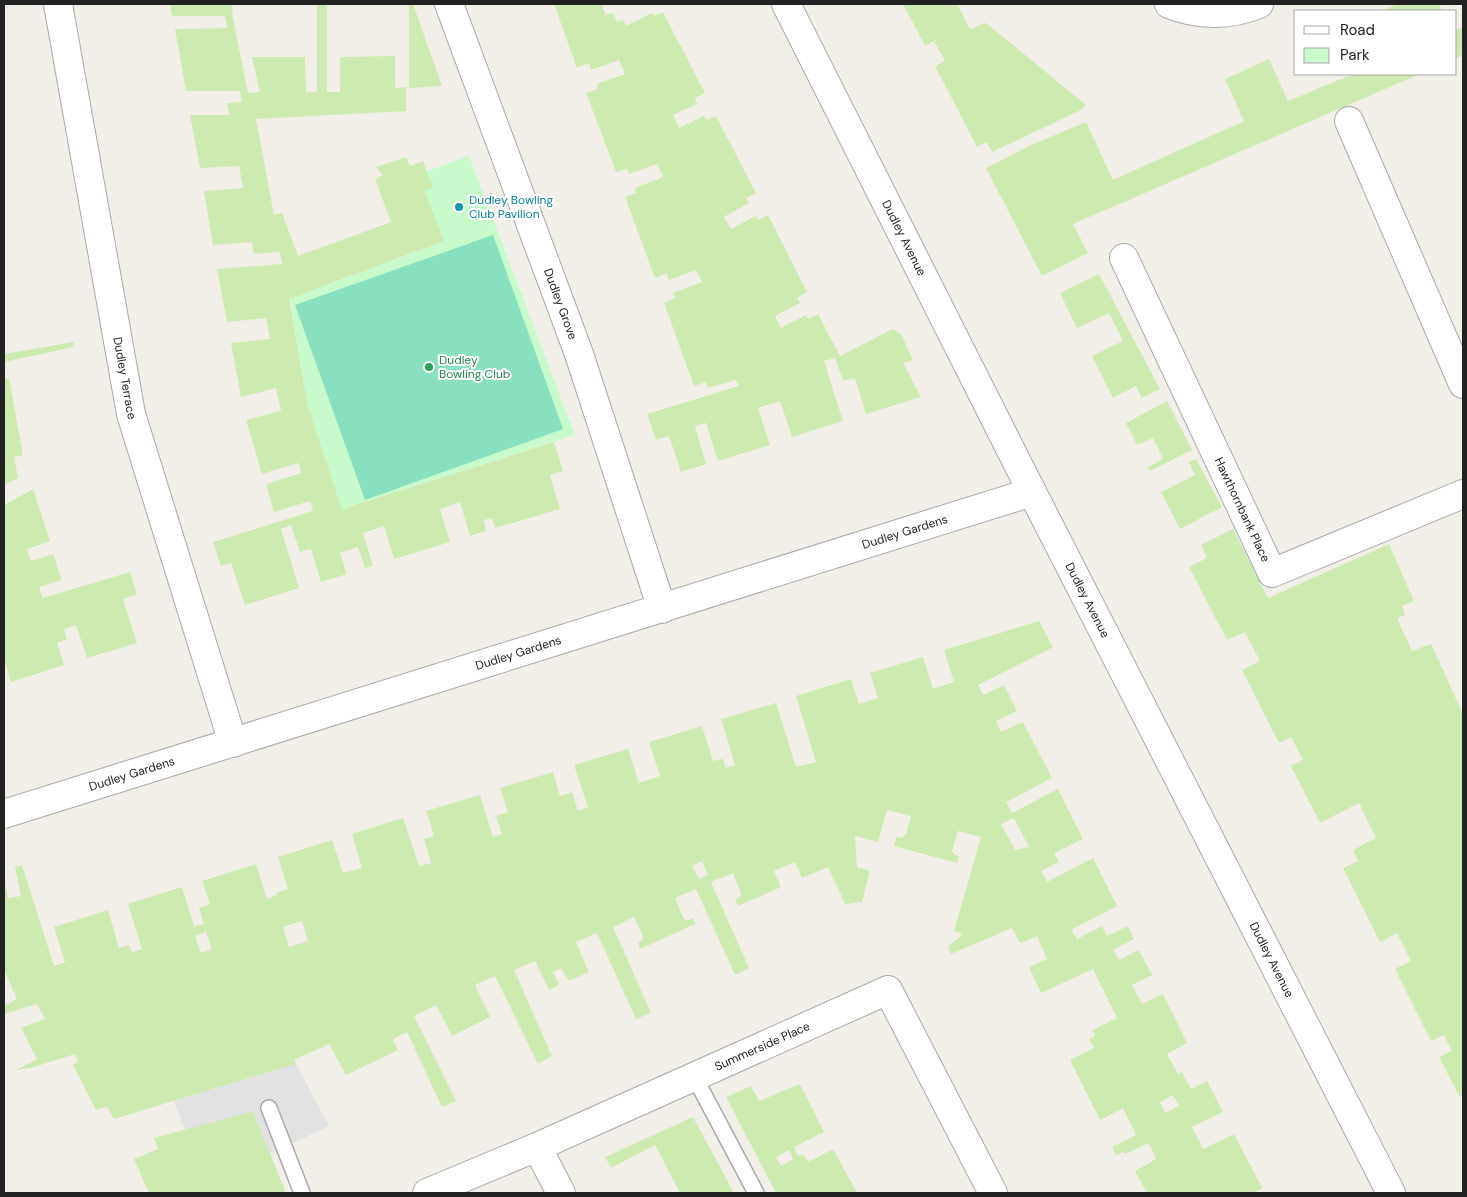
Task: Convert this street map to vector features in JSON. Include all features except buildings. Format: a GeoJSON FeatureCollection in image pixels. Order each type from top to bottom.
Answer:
{"type":"FeatureCollection","features":[{"type":"Feature","properties":{"kind":"street","name":"Dudley Terrace"},"geometry":{"type":"LineString","coordinates":[[58,4],[131,414],[233,743]]}},
{"type":"Feature","properties":{"kind":"street","name":"Dudley Grove"},"geometry":{"type":"LineString","coordinates":[[449,4],[579,354],[662,609]]}},
{"type":"Feature","properties":{"kind":"street","name":"Dudley Avenue"},"geometry":{"type":"LineString","coordinates":[[786,4],[1032,492],[1391,1193]]}},
{"type":"Feature","properties":{"kind":"street"},"geometry":{"type":"LineString","coordinates":[[1169,4],[1183,9],[1209,13],[1239,10],[1258,4]]}},
{"type":"Feature","properties":{"kind":"street"},"geometry":{"type":"LineString","coordinates":[[1349,120],[1463,384]]}},
{"type":"Feature","properties":{"kind":"street","name":"Hawthornbank Place"},"geometry":{"type":"LineString","coordinates":[[1124,258],[1272,573],[1463,494]]}},
{"type":"Feature","properties":{"kind":"street","name":"Dudley Gardens"},"geometry":{"type":"LineString","coordinates":[[4,814],[1032,492]]}},
{"type":"Feature","properties":{"kind":"street","name":"Summerside Place"},"geometry":{"type":"LineString","coordinates":[[427,1193],[537,1147],[888,990],[993,1193]]}},
{"type":"Feature","properties":{"kind":"street"},"geometry":{"type":"LineString","coordinates":[[537,1147],[561,1193]]}},
{"type":"Feature","properties":{"kind":"lane"},"geometry":{"type":"LineString","coordinates":[[694,1076],[756,1193]]}},
{"type":"Feature","properties":{"kind":"lane"},"geometry":{"type":"LineString","coordinates":[[269,1108],[302,1193]]}},
{"type":"Feature","properties":{"kind":"green space"},"geometry":{"type":"Polygon","coordinates":[[[170,4],[232,4],[248,93],[260,92],[252,57],[305,57],[306,92],[317,92],[317,4],[327,4],[327,92],[340,92],[340,57],[395,56],[395,88],[406,87],[406,111],[256,119],[274,215],[282,213],[298,256],[391,222],[375,179],[383,175],[376,167],[406,157],[410,166],[423,161],[433,188],[425,191],[444,241],[289,299],[308,406],[342,509],[554,442],[563,471],[550,475],[560,509],[495,528],[492,518],[484,520],[486,531],[470,536],[460,502],[440,509],[450,542],[394,559],[384,526],[363,533],[373,566],[365,568],[358,547],[340,553],[347,574],[321,582],[311,549],[300,552],[291,525],[281,529],[299,588],[245,605],[231,563],[221,566],[213,542],[313,511],[310,501],[274,512],[266,484],[302,473],[298,463],[262,474],[246,420],[281,411],[276,388],[241,397],[231,343],[270,339],[266,318],[227,322],[217,269],[282,264],[280,252],[254,254],[252,242],[213,245],[204,191],[243,188],[239,166],[200,168],[190,115],[229,115],[227,103],[242,102],[240,91],[186,91],[175,29],[227,28],[225,16],[172,16],[170,4]]]}},
{"type":"Feature","properties":{"kind":"green space"},"geometry":{"type":"Polygon","coordinates":[[[409,4],[413,4],[442,86],[409,88],[409,4]]]}},
{"type":"Feature","properties":{"kind":"green space"},"geometry":{"type":"Polygon","coordinates":[[[554,4],[601,4],[606,15],[613,13],[617,22],[623,20],[626,26],[652,13],[654,16],[663,12],[705,93],[695,98],[697,104],[673,115],[679,128],[704,116],[707,120],[716,116],[756,193],[746,198],[749,203],[724,217],[731,229],[756,216],[758,220],[768,215],[807,292],[797,298],[800,303],[775,316],[781,328],[806,315],[808,319],[818,314],[840,356],[893,329],[901,334],[913,360],[903,363],[921,397],[866,414],[855,378],[843,381],[835,358],[824,361],[843,421],[792,437],[780,401],[758,408],[770,445],[718,461],[706,423],[695,426],[706,464],[681,472],[669,436],[656,440],[647,414],[739,386],[736,380],[708,388],[706,382],[694,386],[664,303],[675,298],[673,293],[702,282],[696,270],[669,280],[666,273],[655,278],[625,197],[636,193],[635,188],[663,177],[657,164],[629,174],[627,169],[616,172],[586,93],[598,89],[597,84],[625,74],[619,60],[591,70],[589,63],[577,68],[554,4]]]}},
{"type":"Feature","properties":{"kind":"green space"},"geometry":{"type":"Polygon","coordinates":[[[903,4],[957,4],[970,29],[986,23],[1086,105],[1081,110],[992,152],[987,142],[977,147],[935,66],[945,61],[934,41],[925,46],[903,4]]]}},
{"type":"Feature","properties":{"kind":"green space"},"geometry":{"type":"Polygon","coordinates":[[[1397,4],[1439,4],[1442,10],[1385,10],[1397,4]]]}},
{"type":"Feature","properties":{"kind":"green space"},"geometry":{"type":"Polygon","coordinates":[[[1463,27],[1463,55],[1457,58],[1457,30],[1463,27]]]}},
{"type":"Feature","properties":{"kind":"green space"},"geometry":{"type":"Polygon","coordinates":[[[1269,59],[1288,101],[1351,75],[1418,75],[1073,224],[1088,253],[1042,276],[986,168],[1031,145],[1086,122],[1113,180],[1244,121],[1225,79],[1269,59]]]}},
{"type":"Feature","properties":{"kind":"green space","name":"Dudley Bowling Club"},"geometry":{"type":"Polygon","coordinates":[[[469,156],[575,435],[342,509],[308,406],[289,299],[444,241],[425,191],[433,188],[427,171],[469,156]]]}},
{"type":"Feature","properties":{"kind":"green space","name":"Dudley Bowling Club"},"geometry":{"type":"Polygon","coordinates":[[[493,235],[563,429],[365,500],[295,305],[493,235]]]}},
{"type":"Feature","properties":{"kind":"green space"},"geometry":{"type":"Polygon","coordinates":[[[1099,274],[1160,389],[1142,398],[1136,386],[1113,398],[1092,356],[1123,341],[1109,313],[1077,328],[1060,293],[1099,274]]]}},
{"type":"Feature","properties":{"kind":"green space"},"geometry":{"type":"Polygon","coordinates":[[[73,342],[74,347],[4,362],[4,354],[73,342]]]}},
{"type":"Feature","properties":{"kind":"green space"},"geometry":{"type":"Polygon","coordinates":[[[9,378],[23,455],[14,457],[18,478],[4,485],[4,379],[9,378]]]}},
{"type":"Feature","properties":{"kind":"green space"},"geometry":{"type":"Polygon","coordinates":[[[1167,401],[1192,450],[1150,471],[1148,467],[1163,459],[1153,438],[1137,445],[1126,423],[1167,401]]]}},
{"type":"Feature","properties":{"kind":"green space"},"geometry":{"type":"Polygon","coordinates":[[[1196,459],[1222,507],[1180,529],[1161,492],[1195,475],[1189,462],[1196,459]]]}},
{"type":"Feature","properties":{"kind":"green space"},"geometry":{"type":"Polygon","coordinates":[[[33,489],[50,541],[27,549],[31,561],[53,554],[62,580],[39,587],[43,598],[130,572],[137,594],[123,599],[137,643],[87,658],[76,625],[64,629],[67,639],[57,643],[64,665],[11,682],[4,657],[4,505],[33,489]]]}},
{"type":"Feature","properties":{"kind":"green space"},"geometry":{"type":"Polygon","coordinates":[[[1233,529],[1268,598],[1389,544],[1414,601],[1402,606],[1405,615],[1397,618],[1412,651],[1431,644],[1463,714],[1463,1095],[1459,1096],[1439,1057],[1452,1051],[1444,1035],[1431,1041],[1395,969],[1411,961],[1397,933],[1380,942],[1343,868],[1358,861],[1353,850],[1376,838],[1359,803],[1320,823],[1291,766],[1303,760],[1291,737],[1279,743],[1242,670],[1260,661],[1245,632],[1227,640],[1189,567],[1207,558],[1201,545],[1233,529]]]}},
{"type":"Feature","properties":{"kind":"green space"},"geometry":{"type":"Polygon","coordinates":[[[1039,621],[1053,647],[978,685],[983,695],[1004,685],[1017,711],[996,721],[1001,732],[1023,722],[1052,778],[1006,802],[1012,813],[1058,789],[1083,839],[1054,853],[1059,862],[1041,871],[1047,882],[1093,858],[1117,906],[1071,930],[1077,939],[1102,926],[1107,936],[1128,926],[1134,939],[1113,950],[1119,960],[1139,950],[1152,975],[1132,985],[1142,1004],[1163,994],[1187,1043],[1167,1054],[1178,1074],[1182,1072],[1191,1089],[1207,1081],[1223,1112],[1192,1127],[1203,1149],[1234,1134],[1262,1188],[1252,1193],[1147,1193],[1135,1171],[1156,1159],[1149,1143],[1125,1154],[1123,1152],[1116,1155],[1112,1147],[1136,1135],[1123,1108],[1100,1120],[1070,1060],[1094,1048],[1089,1039],[1095,1036],[1092,1030],[1117,1018],[1093,969],[1041,993],[1029,967],[1047,959],[1037,936],[1020,943],[1012,928],[951,954],[948,946],[963,934],[954,931],[981,837],[958,831],[952,851],[955,855],[959,856],[957,863],[894,846],[896,837],[901,838],[906,834],[911,816],[887,810],[878,842],[855,836],[857,867],[870,871],[862,902],[846,904],[846,906],[828,867],[802,878],[795,862],[774,871],[781,887],[738,906],[735,899],[740,897],[741,893],[733,873],[711,882],[749,968],[735,975],[696,889],[675,898],[684,919],[693,918],[695,924],[640,949],[638,943],[642,941],[643,936],[634,917],[613,927],[651,1013],[636,1019],[597,933],[576,942],[589,972],[569,981],[561,968],[553,972],[559,985],[549,990],[535,961],[514,970],[552,1056],[538,1064],[495,976],[475,985],[490,1017],[452,1036],[436,1005],[414,1016],[456,1101],[442,1107],[407,1032],[393,1039],[398,1050],[346,1075],[329,1044],[294,1060],[296,1064],[114,1119],[107,1107],[96,1110],[73,1065],[78,1061],[75,1054],[34,1067],[16,1070],[37,1059],[21,1028],[45,1019],[37,1004],[4,1014],[4,1006],[17,999],[4,970],[4,879],[8,898],[21,896],[15,867],[22,865],[54,966],[65,962],[54,927],[108,910],[119,948],[129,945],[132,952],[142,949],[128,904],[182,887],[194,926],[204,924],[199,908],[210,904],[202,881],[256,864],[267,899],[277,895],[276,893],[288,889],[278,857],[332,840],[343,873],[362,868],[352,834],[403,818],[419,866],[431,863],[424,839],[434,836],[426,811],[480,795],[493,837],[502,834],[496,816],[508,812],[500,788],[553,772],[560,796],[572,792],[578,811],[588,807],[574,765],[628,749],[639,783],[660,776],[649,742],[702,726],[713,761],[723,759],[726,768],[735,765],[721,719],[776,703],[796,767],[816,762],[796,696],[851,679],[859,704],[878,698],[870,673],[923,657],[933,689],[954,682],[944,650],[1039,621]],[[1014,818],[1001,824],[1015,850],[1029,847],[1014,818]],[[702,861],[692,866],[699,879],[708,875],[702,861]],[[302,921],[283,927],[289,947],[308,941],[302,921]],[[206,932],[195,936],[201,953],[212,949],[206,932]],[[1173,1095],[1160,1102],[1165,1113],[1179,1106],[1173,1095]]]}},
{"type":"Feature","properties":{"kind":"green space"},"geometry":{"type":"Polygon","coordinates":[[[800,1084],[824,1132],[794,1147],[798,1156],[803,1154],[808,1162],[833,1149],[857,1193],[776,1193],[726,1097],[751,1086],[759,1101],[800,1084]],[[789,1150],[776,1157],[781,1166],[793,1159],[789,1150]]]}},
{"type":"Feature","properties":{"kind":"green space"},"geometry":{"type":"Polygon","coordinates":[[[253,1111],[286,1193],[149,1193],[134,1159],[158,1149],[154,1138],[253,1111]]]}},
{"type":"Feature","properties":{"kind":"green space"},"geometry":{"type":"Polygon","coordinates":[[[693,1117],[734,1193],[680,1193],[655,1145],[611,1168],[605,1157],[693,1117]]]}},
{"type":"Feature","properties":{"kind":"shaded area"},"geometry":{"type":"Polygon","coordinates":[[[296,1064],[329,1126],[270,1154],[253,1111],[185,1130],[174,1101],[296,1064]]]}},
{"type":"Feature","properties":{"kind":"place","name":"Dudley Bowling Club Pavilion"},"geometry":{"type":"Point","coordinates":[459,207]}},
{"type":"Feature","properties":{"kind":"place","name":"Dudley Bowling Club"},"geometry":{"type":"Point","coordinates":[429,367]}}]}
